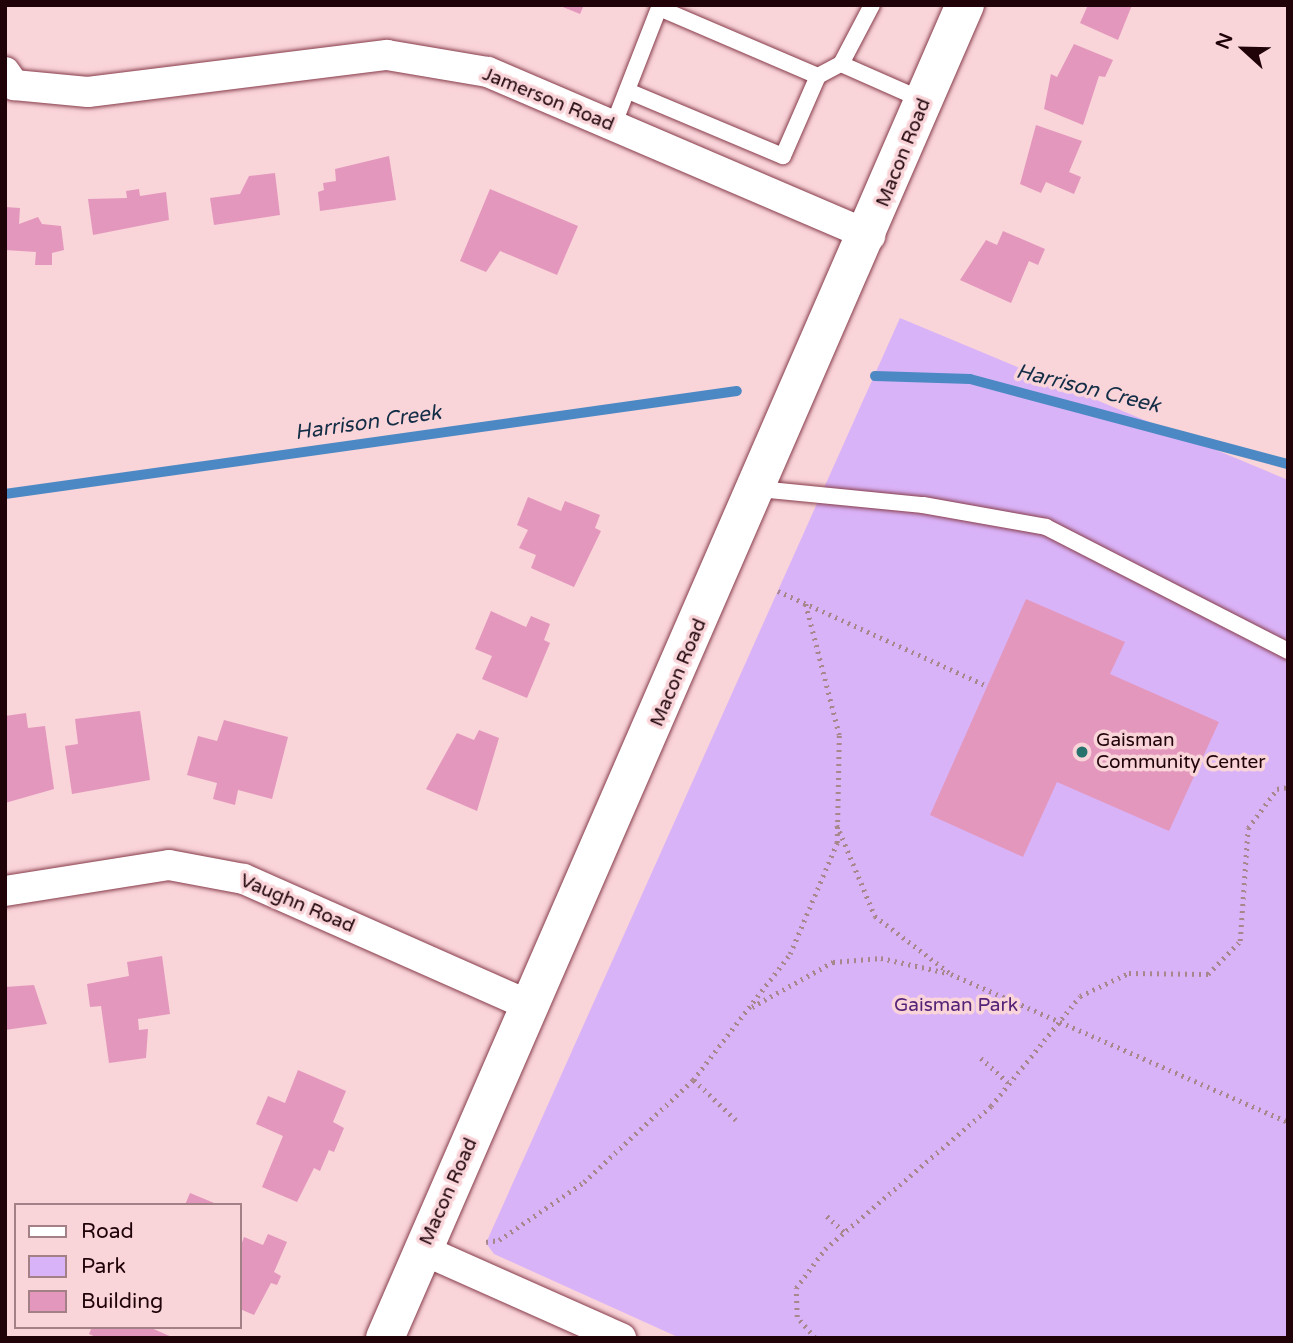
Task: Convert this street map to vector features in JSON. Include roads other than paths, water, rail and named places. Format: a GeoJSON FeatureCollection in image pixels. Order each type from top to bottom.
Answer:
{"type":"FeatureCollection","features":[{"type":"Feature","properties":{"kind":"main road","name":"Macon Road"},"geometry":{"type":"LineString","coordinates":[[385,1338],[533,1007],[870,236],[965,5]]}},
{"type":"Feature","properties":{"kind":"street","name":"Jamerson Road"},"geometry":{"type":"LineString","coordinates":[[5,72],[14,85],[88,92],[387,55],[488,72],[870,236]]}},
{"type":"Feature","properties":{"kind":"street","name":"Vaughn Road"},"geometry":{"type":"LineString","coordinates":[[5,891],[169,865],[244,879],[533,1007]]}},
{"type":"Feature","properties":{"kind":"street"},"geometry":{"type":"LineString","coordinates":[[423,1250],[621,1338]]}},
{"type":"Feature","properties":{"kind":"lane"},"geometry":{"type":"LineString","coordinates":[[628,91],[783,156],[818,76],[841,64],[872,5]]}},
{"type":"Feature","properties":{"kind":"lane"},"geometry":{"type":"LineString","coordinates":[[613,126],[659,7],[818,76]]}},
{"type":"Feature","properties":{"kind":"lane"},"geometry":{"type":"LineString","coordinates":[[841,64],[926,101]]}},
{"type":"Feature","properties":{"kind":"lane"},"geometry":{"type":"LineString","coordinates":[[759,489],[923,505],[1046,527],[1288,651]]}},
{"type":"Feature","properties":{"kind":"waterway","name":"Harrison Creek"},"geometry":{"type":"LineString","coordinates":[[875,376],[970,379],[1288,464]]}},
{"type":"Feature","properties":{"kind":"waterway","name":"Harrison Creek"},"geometry":{"type":"LineString","coordinates":[[5,494],[737,391]]}},
{"type":"Feature","properties":{"kind":"place","name":"Gaisman Community Center"},"geometry":{"type":"Point","coordinates":[1082,752]}},
{"type":"Feature","properties":{"kind":"park label","name":"Gaisman Park"},"geometry":{"type":"Point","coordinates":[956,1006]}}]}
